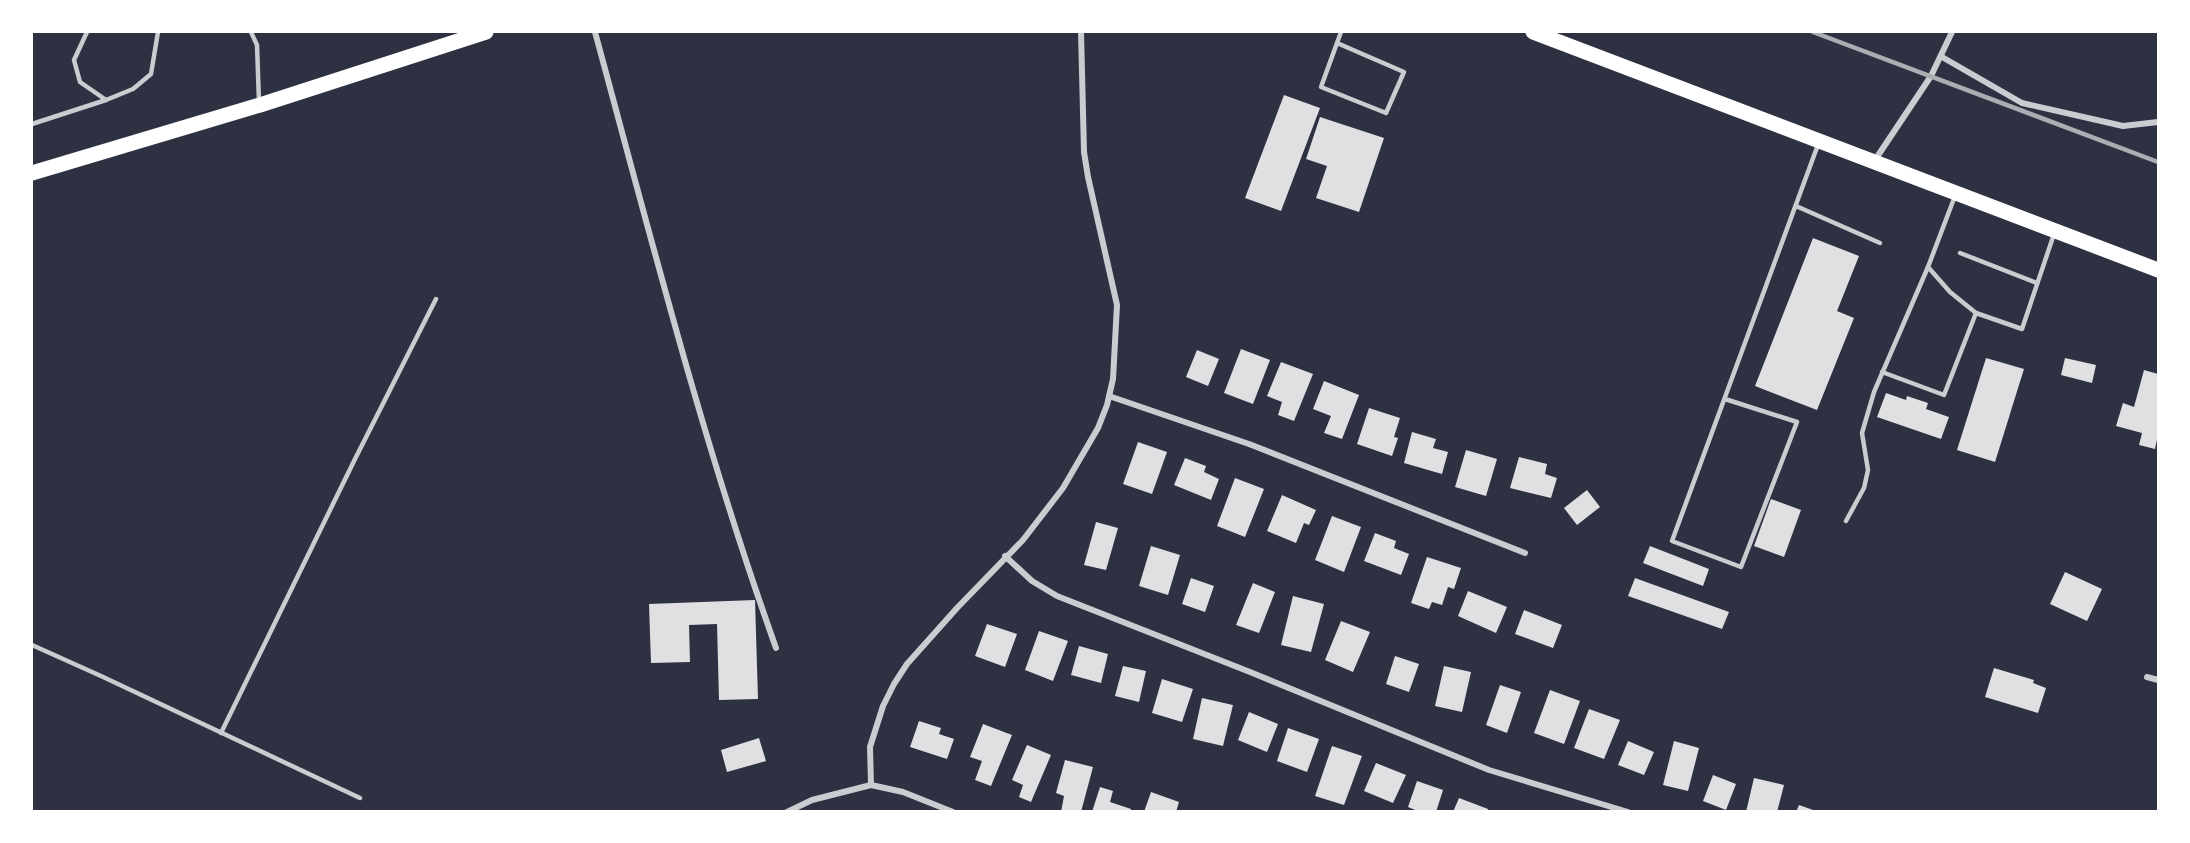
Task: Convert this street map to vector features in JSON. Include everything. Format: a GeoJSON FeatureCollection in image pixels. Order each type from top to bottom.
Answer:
{"type":"FeatureCollection","features":[{"type":"Feature","properties":{"kind":"main road"},"geometry":{"type":"LineString","coordinates":[[32,173],[260,105],[486,32]]}},
{"type":"Feature","properties":{"kind":"main road"},"geometry":{"type":"LineString","coordinates":[[1533,32],[2158,270]]}},
{"type":"Feature","properties":{"kind":"street"},"geometry":{"type":"LineString","coordinates":[[595,32],[666,297],[743,557],[776,648]]}},
{"type":"Feature","properties":{"kind":"street"},"geometry":{"type":"LineString","coordinates":[[871,785],[870,747],[883,705],[894,684],[907,664],[1005,556],[1023,540],[1063,488],[1098,428],[1109,396],[1113,380],[1117,305],[1096,218],[1084,152],[1081,32]]}},
{"type":"Feature","properties":{"kind":"street"},"geometry":{"type":"LineString","coordinates":[[1874,161],[1931,76],[1952,32]]}},
{"type":"Feature","properties":{"kind":"street"},"geometry":{"type":"LineString","coordinates":[[1941,57],[2022,104],[2123,126],[2158,122]]}},
{"type":"Feature","properties":{"kind":"street"},"geometry":{"type":"LineString","coordinates":[[1109,396],[1249,444],[1525,553]]}},
{"type":"Feature","properties":{"kind":"street"},"geometry":{"type":"LineString","coordinates":[[1005,556],[1032,580],[1057,596],[1489,770],[1628,812]]}},
{"type":"Feature","properties":{"kind":"street"},"geometry":{"type":"LineString","coordinates":[[2148,677],[2158,680]]}},
{"type":"Feature","properties":{"kind":"street"},"geometry":{"type":"LineString","coordinates":[[787,812],[812,800],[871,785],[903,792],[953,812]]}},
{"type":"Feature","properties":{"kind":"lane"},"geometry":{"type":"LineString","coordinates":[[87,32],[74,60],[75,66],[81,81],[106,100]]}},
{"type":"Feature","properties":{"kind":"lane"},"geometry":{"type":"LineString","coordinates":[[32,124],[106,100],[133,88],[151,74],[158,32]]}},
{"type":"Feature","properties":{"kind":"lane"},"geometry":{"type":"LineString","coordinates":[[251,32],[257,45],[260,105]]}},
{"type":"Feature","properties":{"kind":"lane"},"geometry":{"type":"LineString","coordinates":[[1337,44],[1404,72],[1386,113],[1321,87],[1341,32]]}},
{"type":"Feature","properties":{"kind":"lane"},"geometry":{"type":"LineString","coordinates":[[1725,399],[1797,422],[1742,567],[1672,541],[1819,140]]}},
{"type":"Feature","properties":{"kind":"lane"},"geometry":{"type":"LineString","coordinates":[[1846,521],[1864,488],[1868,470],[1862,433],[1882,372],[1928,267],[1956,192]]}},
{"type":"Feature","properties":{"kind":"lane"},"geometry":{"type":"LineString","coordinates":[[1796,206],[1880,243]]}},
{"type":"Feature","properties":{"kind":"lane"},"geometry":{"type":"LineString","coordinates":[[1928,267],[1950,292],[1976,313],[2022,329],[2054,231]]}},
{"type":"Feature","properties":{"kind":"lane"},"geometry":{"type":"LineString","coordinates":[[1960,253],[2037,283]]}},
{"type":"Feature","properties":{"kind":"lane"},"geometry":{"type":"LineString","coordinates":[[221,733],[436,299]]}},
{"type":"Feature","properties":{"kind":"lane"},"geometry":{"type":"LineString","coordinates":[[1882,372],[1944,395],[1976,313]]}},
{"type":"Feature","properties":{"kind":"lane"},"geometry":{"type":"LineString","coordinates":[[32,645],[360,798]]}},
{"type":"Feature","properties":{"kind":"building"},"geometry":{"type":"Polygon","coordinates":[[[1284,95],[1320,108],[1281,211],[1245,198],[1284,95]]]}},
{"type":"Feature","properties":{"kind":"building"},"geometry":{"type":"Polygon","coordinates":[[[1320,117],[1384,138],[1359,212],[1316,198],[1327,166],[1306,159],[1320,117]]]}},
{"type":"Feature","properties":{"kind":"building"},"geometry":{"type":"Polygon","coordinates":[[[1813,238],[1859,256],[1837,311],[1854,318],[1817,410],[1755,386],[1813,238]]]}},
{"type":"Feature","properties":{"kind":"building"},"geometry":{"type":"Polygon","coordinates":[[[1241,349],[1270,360],[1253,404],[1224,393],[1241,349]]]}},
{"type":"Feature","properties":{"kind":"building"},"geometry":{"type":"Polygon","coordinates":[[[1197,350],[1219,359],[1208,386],[1186,377],[1197,350]]]}},
{"type":"Feature","properties":{"kind":"building"},"geometry":{"type":"Polygon","coordinates":[[[1986,358],[2024,369],[1995,462],[1957,450],[1986,358]]]}},
{"type":"Feature","properties":{"kind":"building"},"geometry":{"type":"Polygon","coordinates":[[[2065,358],[2096,365],[2092,383],[2061,375],[2065,358]]]}},
{"type":"Feature","properties":{"kind":"building"},"geometry":{"type":"Polygon","coordinates":[[[1281,362],[1313,374],[1294,421],[1278,415],[1282,402],[1267,396],[1281,362]]]}},
{"type":"Feature","properties":{"kind":"building"},"geometry":{"type":"Polygon","coordinates":[[[2144,370],[2158,374],[2158,435],[2155,449],[2139,445],[2142,433],[2116,426],[2123,403],[2134,407],[2144,370]]]}},
{"type":"Feature","properties":{"kind":"building"},"geometry":{"type":"Polygon","coordinates":[[[1324,381],[1359,395],[1342,439],[1324,433],[1331,416],[1313,409],[1324,381]]]}},
{"type":"Feature","properties":{"kind":"building"},"geometry":{"type":"Polygon","coordinates":[[[1886,393],[1906,400],[1907,396],[1928,403],[1926,409],[1949,417],[1941,439],[1877,417],[1886,393]]]}},
{"type":"Feature","properties":{"kind":"building"},"geometry":{"type":"Polygon","coordinates":[[[1369,408],[1400,418],[1394,437],[1398,438],[1392,456],[1357,444],[1369,408]]]}},
{"type":"Feature","properties":{"kind":"building"},"geometry":{"type":"Polygon","coordinates":[[[1412,432],[1436,439],[1433,448],[1448,452],[1442,474],[1404,463],[1412,432]]]}},
{"type":"Feature","properties":{"kind":"building"},"geometry":{"type":"Polygon","coordinates":[[[1138,442],[1167,452],[1152,494],[1123,484],[1138,442]]]}},
{"type":"Feature","properties":{"kind":"building"},"geometry":{"type":"Polygon","coordinates":[[[1466,450],[1497,459],[1486,496],[1455,487],[1466,450]]]}},
{"type":"Feature","properties":{"kind":"building"},"geometry":{"type":"Polygon","coordinates":[[[1519,457],[1547,464],[1545,474],[1557,478],[1551,498],[1510,488],[1519,457]]]}},
{"type":"Feature","properties":{"kind":"building"},"geometry":{"type":"Polygon","coordinates":[[[1185,458],[1206,466],[1204,472],[1219,479],[1211,500],[1174,485],[1185,458]]]}},
{"type":"Feature","properties":{"kind":"building"},"geometry":{"type":"Polygon","coordinates":[[[1235,478],[1264,489],[1245,537],[1217,526],[1235,478]]]}},
{"type":"Feature","properties":{"kind":"building"},"geometry":{"type":"Polygon","coordinates":[[[1587,490],[1600,507],[1577,525],[1564,508],[1587,490]]]}},
{"type":"Feature","properties":{"kind":"building"},"geometry":{"type":"Polygon","coordinates":[[[1282,495],[1316,510],[1309,525],[1304,523],[1296,543],[1267,531],[1282,495]]]}},
{"type":"Feature","properties":{"kind":"building"},"geometry":{"type":"Polygon","coordinates":[[[1771,499],[1801,510],[1784,557],[1754,546],[1771,499]]]}},
{"type":"Feature","properties":{"kind":"building"},"geometry":{"type":"Polygon","coordinates":[[[1332,516],[1361,527],[1344,572],[1315,560],[1332,516]]]}},
{"type":"Feature","properties":{"kind":"building"},"geometry":{"type":"Polygon","coordinates":[[[1096,522],[1118,528],[1106,570],[1084,565],[1096,522]]]}},
{"type":"Feature","properties":{"kind":"building"},"geometry":{"type":"Polygon","coordinates":[[[1375,533],[1396,541],[1394,548],[1409,554],[1401,575],[1364,561],[1375,533]]]}},
{"type":"Feature","properties":{"kind":"building"},"geometry":{"type":"Polygon","coordinates":[[[1151,546],[1180,555],[1168,595],[1139,586],[1151,546]]]}},
{"type":"Feature","properties":{"kind":"building"},"geometry":{"type":"Polygon","coordinates":[[[1650,546],[1709,569],[1703,586],[1643,563],[1650,546]]]}},
{"type":"Feature","properties":{"kind":"building"},"geometry":{"type":"Polygon","coordinates":[[[1427,557],[1461,568],[1454,589],[1448,587],[1442,605],[1432,602],[1429,609],[1411,603],[1427,557]]]}},
{"type":"Feature","properties":{"kind":"building"},"geometry":{"type":"Polygon","coordinates":[[[2065,572],[2102,589],[2087,621],[2050,604],[2065,572]]]}},
{"type":"Feature","properties":{"kind":"building"},"geometry":{"type":"Polygon","coordinates":[[[1191,578],[1214,586],[1205,612],[1182,604],[1191,578]]]}},
{"type":"Feature","properties":{"kind":"building"},"geometry":{"type":"Polygon","coordinates":[[[1635,578],[1729,612],[1722,629],[1628,596],[1635,578]]]}},
{"type":"Feature","properties":{"kind":"building"},"geometry":{"type":"Polygon","coordinates":[[[1253,583],[1275,592],[1259,633],[1236,625],[1253,583]]]}},
{"type":"Feature","properties":{"kind":"building"},"geometry":{"type":"Polygon","coordinates":[[[1468,591],[1507,607],[1496,633],[1458,616],[1468,591]]]}},
{"type":"Feature","properties":{"kind":"building"},"geometry":{"type":"Polygon","coordinates":[[[1293,596],[1324,604],[1311,652],[1281,645],[1293,596]]]}},
{"type":"Feature","properties":{"kind":"building"},"geometry":{"type":"Polygon","coordinates":[[[755,600],[758,699],[719,700],[717,624],[689,625],[690,662],[651,663],[649,604],[755,600]]]}},
{"type":"Feature","properties":{"kind":"building"},"geometry":{"type":"Polygon","coordinates":[[[1524,610],[1562,625],[1553,648],[1515,634],[1524,610]]]}},
{"type":"Feature","properties":{"kind":"building"},"geometry":{"type":"Polygon","coordinates":[[[1341,621],[1370,632],[1353,672],[1325,660],[1341,621]]]}},
{"type":"Feature","properties":{"kind":"building"},"geometry":{"type":"Polygon","coordinates":[[[987,624],[1017,634],[1005,667],[975,656],[987,624]]]}},
{"type":"Feature","properties":{"kind":"building"},"geometry":{"type":"Polygon","coordinates":[[[1039,631],[1068,641],[1053,681],[1025,670],[1039,631]]]}},
{"type":"Feature","properties":{"kind":"building"},"geometry":{"type":"Polygon","coordinates":[[[1079,646],[1108,654],[1101,683],[1071,675],[1079,646]]]}},
{"type":"Feature","properties":{"kind":"building"},"geometry":{"type":"Polygon","coordinates":[[[1395,656],[1419,664],[1409,692],[1386,684],[1395,656]]]}},
{"type":"Feature","properties":{"kind":"building"},"geometry":{"type":"Polygon","coordinates":[[[1123,666],[1146,671],[1139,702],[1115,696],[1123,666]]]}},
{"type":"Feature","properties":{"kind":"building"},"geometry":{"type":"Polygon","coordinates":[[[1444,666],[1471,672],[1462,712],[1435,706],[1444,666]]]}},
{"type":"Feature","properties":{"kind":"building"},"geometry":{"type":"Polygon","coordinates":[[[1994,668],[2034,680],[2033,683],[2046,688],[2038,713],[1985,697],[1994,668]]]}},
{"type":"Feature","properties":{"kind":"building"},"geometry":{"type":"Polygon","coordinates":[[[1162,679],[1193,689],[1182,722],[1152,713],[1162,679]]]}},
{"type":"Feature","properties":{"kind":"building"},"geometry":{"type":"Polygon","coordinates":[[[1500,685],[1521,692],[1507,733],[1486,725],[1500,685]]]}},
{"type":"Feature","properties":{"kind":"building"},"geometry":{"type":"Polygon","coordinates":[[[1550,690],[1580,701],[1564,744],[1534,733],[1550,690]]]}},
{"type":"Feature","properties":{"kind":"building"},"geometry":{"type":"Polygon","coordinates":[[[1202,698],[1233,705],[1223,746],[1193,739],[1202,698]]]}},
{"type":"Feature","properties":{"kind":"building"},"geometry":{"type":"Polygon","coordinates":[[[1589,709],[1620,720],[1604,759],[1574,748],[1589,709]]]}},
{"type":"Feature","properties":{"kind":"building"},"geometry":{"type":"Polygon","coordinates":[[[1249,712],[1278,724],[1267,752],[1238,740],[1249,712]]]}},
{"type":"Feature","properties":{"kind":"building"},"geometry":{"type":"Polygon","coordinates":[[[919,721],[941,728],[939,734],[954,739],[947,759],[910,747],[919,721]]]}},
{"type":"Feature","properties":{"kind":"building"},"geometry":{"type":"Polygon","coordinates":[[[983,724],[1012,735],[991,786],[975,780],[982,761],[970,757],[983,724]]]}},
{"type":"Feature","properties":{"kind":"building"},"geometry":{"type":"Polygon","coordinates":[[[1288,728],[1319,739],[1307,772],[1277,761],[1288,728]]]}},
{"type":"Feature","properties":{"kind":"building"},"geometry":{"type":"Polygon","coordinates":[[[759,738],[766,761],[727,772],[721,750],[759,738]]]}},
{"type":"Feature","properties":{"kind":"building"},"geometry":{"type":"Polygon","coordinates":[[[1628,741],[1654,752],[1644,775],[1618,765],[1628,741]]]}},
{"type":"Feature","properties":{"kind":"building"},"geometry":{"type":"Polygon","coordinates":[[[1674,741],[1699,748],[1688,791],[1663,785],[1674,741]]]}},
{"type":"Feature","properties":{"kind":"building"},"geometry":{"type":"Polygon","coordinates":[[[1027,745],[1051,755],[1031,802],[1019,797],[1023,785],[1012,780],[1027,745]]]}},
{"type":"Feature","properties":{"kind":"building"},"geometry":{"type":"Polygon","coordinates":[[[1332,746],[1362,756],[1344,805],[1315,796],[1332,746]]]}},
{"type":"Feature","properties":{"kind":"building"},"geometry":{"type":"Polygon","coordinates":[[[1065,760],[1093,767],[1081,812],[1061,812],[1064,796],[1056,793],[1065,760]]]}},
{"type":"Feature","properties":{"kind":"building"},"geometry":{"type":"Polygon","coordinates":[[[1376,763],[1406,775],[1393,803],[1364,791],[1376,763]]]}},
{"type":"Feature","properties":{"kind":"building"},"geometry":{"type":"Polygon","coordinates":[[[1713,775],[1736,784],[1726,810],[1703,801],[1713,775]]]}},
{"type":"Feature","properties":{"kind":"building"},"geometry":{"type":"Polygon","coordinates":[[[1754,778],[1784,785],[1777,812],[1746,812],[1754,778]]]}},
{"type":"Feature","properties":{"kind":"building"},"geometry":{"type":"Polygon","coordinates":[[[1417,781],[1443,790],[1436,812],[1420,812],[1408,807],[1417,781]]]}},
{"type":"Feature","properties":{"kind":"building"},"geometry":{"type":"Polygon","coordinates":[[[1100,787],[1113,791],[1110,802],[1131,809],[1131,812],[1092,812],[1100,787]]]}},
{"type":"Feature","properties":{"kind":"building"},"geometry":{"type":"Polygon","coordinates":[[[1151,792],[1179,802],[1176,812],[1144,812],[1151,792]]]}},
{"type":"Feature","properties":{"kind":"building"},"geometry":{"type":"Polygon","coordinates":[[[1459,798],[1488,809],[1487,812],[1453,812],[1459,798]]]}},
{"type":"Feature","properties":{"kind":"building"},"geometry":{"type":"Polygon","coordinates":[[[1799,805],[1816,811],[1816,812],[1796,812],[1799,805]]]}},
{"type":"Feature","properties":{"kind":"railway"},"geometry":{"type":"LineString","coordinates":[[1813,32],[2158,162]]}}]}
